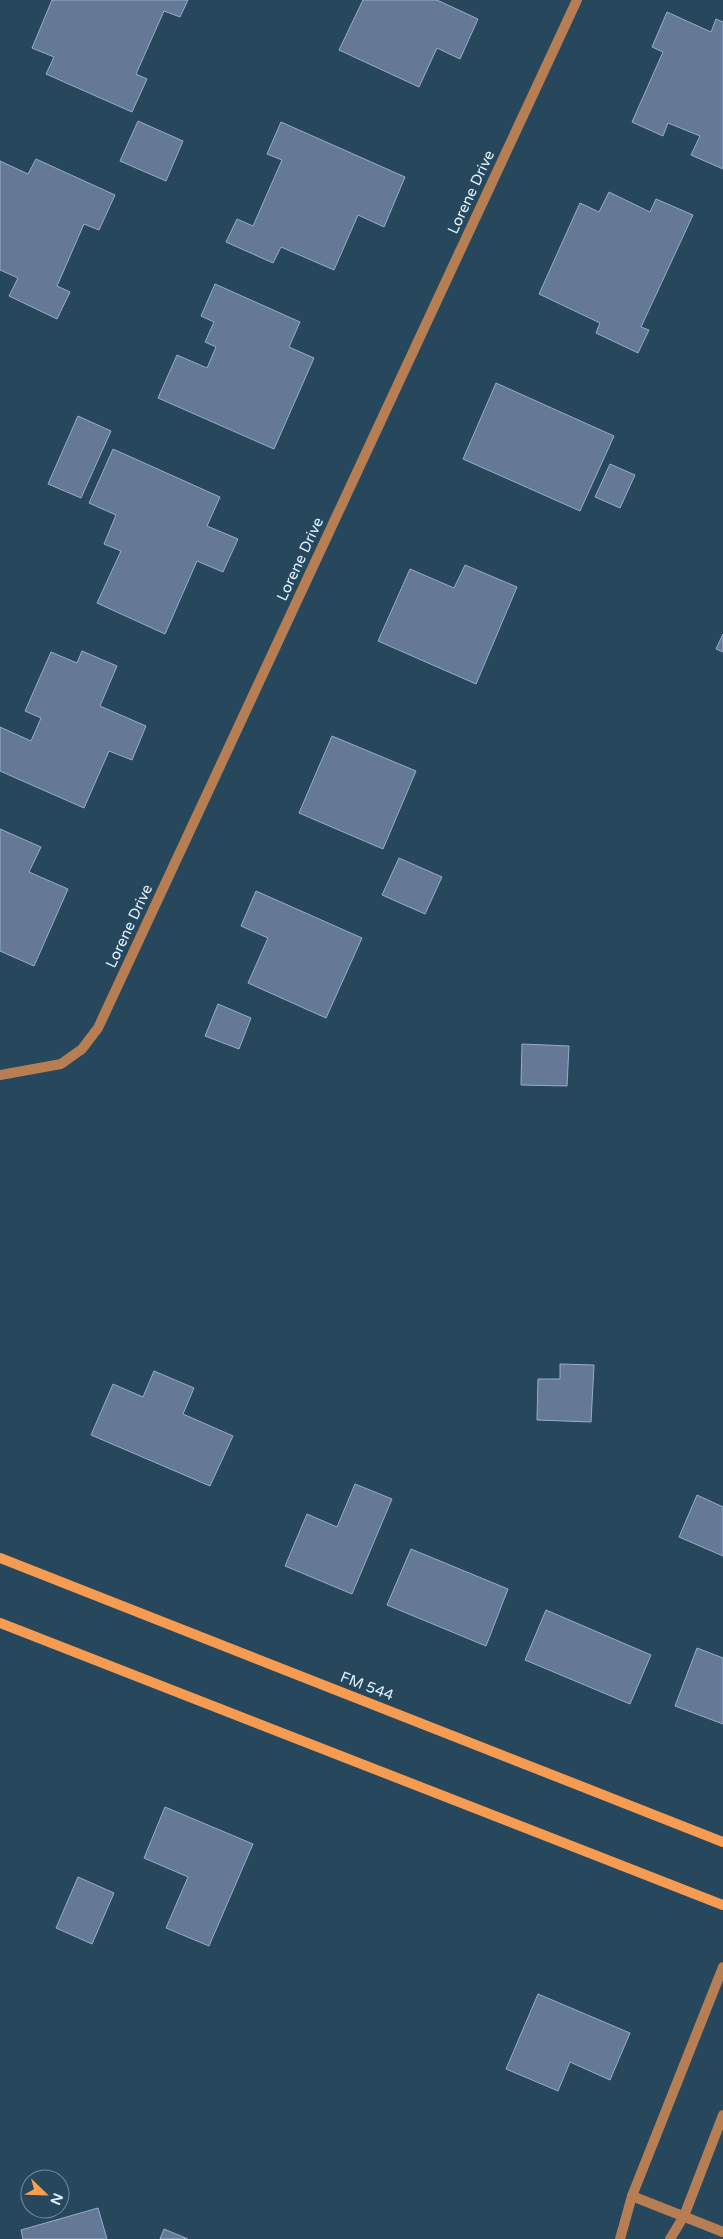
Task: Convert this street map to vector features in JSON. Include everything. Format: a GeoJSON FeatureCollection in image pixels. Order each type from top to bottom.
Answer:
{"type":"FeatureCollection","features":[{"type":"Feature","properties":{"kind":"main road","name":"FM 544"},"geometry":{"type":"LineString","coordinates":[[0,1558],[723,1842]]}},
{"type":"Feature","properties":{"kind":"main road"},"geometry":{"type":"LineString","coordinates":[[0,1623],[723,1905]]}},
{"type":"Feature","properties":{"kind":"street","name":"Lorene Drive"},"geometry":{"type":"LineString","coordinates":[[0,1075],[61,1064],[82,1049],[98,1028],[577,0]]}},
{"type":"Feature","properties":{"kind":"street"},"geometry":{"type":"LineString","coordinates":[[620,2239],[632,2196],[723,1967]]}},
{"type":"Feature","properties":{"kind":"street"},"geometry":{"type":"LineString","coordinates":[[670,2239],[684,2216],[723,2116]]}},
{"type":"Feature","properties":{"kind":"street"},"geometry":{"type":"LineString","coordinates":[[632,2196],[723,2232]]}},
{"type":"Feature","properties":{"kind":"building"},"geometry":{"type":"Polygon","coordinates":[[[52,0],[188,0],[180,17],[164,11],[136,74],[147,79],[132,112],[46,74],[54,57],[32,48],[52,0]]]}},
{"type":"Feature","properties":{"kind":"building"},"geometry":{"type":"Polygon","coordinates":[[[363,0],[437,0],[478,19],[460,59],[437,48],[419,87],[339,50],[363,0]]]}},
{"type":"Feature","properties":{"kind":"building"},"geometry":{"type":"Polygon","coordinates":[[[667,12],[711,32],[716,19],[723,22],[723,169],[691,155],[700,136],[668,123],[663,136],[632,122],[663,52],[652,47],[667,12]]]}},
{"type":"Feature","properties":{"kind":"building"},"geometry":{"type":"Polygon","coordinates":[[[138,121],[183,141],[166,181],[120,161],[138,121]]]}},
{"type":"Feature","properties":{"kind":"building"},"geometry":{"type":"Polygon","coordinates":[[[281,122],[405,177],[384,227],[358,215],[334,270],[281,247],[273,263],[226,242],[237,219],[253,226],[282,160],[267,154],[281,122]]]}},
{"type":"Feature","properties":{"kind":"building"},"geometry":{"type":"Polygon","coordinates":[[[36,159],[115,195],[99,230],[84,224],[57,286],[70,292],[57,319],[9,296],[18,278],[0,270],[0,161],[28,174],[36,159]]]}},
{"type":"Feature","properties":{"kind":"building"},"geometry":{"type":"Polygon","coordinates":[[[609,192],[650,212],[656,199],[693,215],[641,327],[649,330],[638,353],[596,333],[600,323],[539,294],[580,203],[599,212],[609,192]]]}},
{"type":"Feature","properties":{"kind":"building"},"geometry":{"type":"Polygon","coordinates":[[[215,284],[300,322],[289,347],[314,358],[274,449],[158,398],[177,355],[207,368],[216,347],[205,342],[214,322],[201,316],[215,284]]]}},
{"type":"Feature","properties":{"kind":"building"},"geometry":{"type":"Polygon","coordinates":[[[496,383],[614,436],[580,511],[463,459],[496,383]]]}},
{"type":"Feature","properties":{"kind":"building"},"geometry":{"type":"Polygon","coordinates":[[[78,416],[111,431],[81,498],[48,484],[78,416]]]}},
{"type":"Feature","properties":{"kind":"building"},"geometry":{"type":"Polygon","coordinates":[[[113,449],[220,497],[207,526],[238,539],[223,572],[197,561],[165,634],[97,603],[121,551],[104,544],[116,515],[89,503],[113,449]]]}},
{"type":"Feature","properties":{"kind":"building"},"geometry":{"type":"Polygon","coordinates":[[[610,464],[635,475],[620,508],[595,497],[610,464]]]}},
{"type":"Feature","properties":{"kind":"building"},"geometry":{"type":"Polygon","coordinates":[[[465,565],[517,587],[476,684],[378,641],[410,569],[454,588],[465,565]]]}},
{"type":"Feature","properties":{"kind":"building"},"geometry":{"type":"Polygon","coordinates":[[[723,634],[723,652],[716,649],[723,634]]]}},
{"type":"Feature","properties":{"kind":"building"},"geometry":{"type":"Polygon","coordinates":[[[82,651],[117,666],[100,706],[146,726],[132,760],[109,751],[84,808],[0,771],[0,727],[31,741],[41,718],[25,711],[51,652],[77,663],[82,651]]]}},
{"type":"Feature","properties":{"kind":"building"},"geometry":{"type":"Polygon","coordinates":[[[332,736],[416,771],[383,849],[299,813],[332,736]]]}},
{"type":"Feature","properties":{"kind":"building"},"geometry":{"type":"Polygon","coordinates":[[[0,829],[41,847],[29,872],[68,889],[34,966],[0,951],[0,829]]]}},
{"type":"Feature","properties":{"kind":"building"},"geometry":{"type":"Polygon","coordinates":[[[399,858],[442,877],[425,914],[382,895],[399,858]]]}},
{"type":"Feature","properties":{"kind":"building"},"geometry":{"type":"Polygon","coordinates":[[[256,891],[362,938],[326,1018],[248,983],[268,938],[241,926],[256,891]]]}},
{"type":"Feature","properties":{"kind":"building"},"geometry":{"type":"Polygon","coordinates":[[[218,1004],[251,1018],[239,1049],[205,1036],[218,1004]]]}},
{"type":"Feature","properties":{"kind":"building"},"geometry":{"type":"Polygon","coordinates":[[[522,1044],[569,1046],[567,1086],[521,1085],[522,1044]]]}},
{"type":"Feature","properties":{"kind":"building"},"geometry":{"type":"Polygon","coordinates":[[[560,1364],[594,1365],[591,1422],[537,1420],[538,1379],[560,1379],[560,1364]]]}},
{"type":"Feature","properties":{"kind":"building"},"geometry":{"type":"Polygon","coordinates":[[[154,1371],[194,1388],[183,1414],[233,1436],[210,1486],[91,1435],[113,1384],[143,1397],[154,1371]]]}},
{"type":"Feature","properties":{"kind":"building"},"geometry":{"type":"Polygon","coordinates":[[[355,1484],[392,1499],[352,1594],[285,1566],[307,1514],[337,1527],[355,1484]]]}},
{"type":"Feature","properties":{"kind":"building"},"geometry":{"type":"Polygon","coordinates":[[[697,1495],[723,1507],[723,1556],[679,1537],[697,1495]]]}},
{"type":"Feature","properties":{"kind":"building"},"geometry":{"type":"Polygon","coordinates":[[[411,1549],[508,1589],[486,1646],[387,1605],[411,1549]]]}},
{"type":"Feature","properties":{"kind":"building"},"geometry":{"type":"Polygon","coordinates":[[[546,1610],[651,1655],[630,1704],[525,1660],[546,1610]]]}},
{"type":"Feature","properties":{"kind":"building"},"geometry":{"type":"Polygon","coordinates":[[[697,1648],[723,1658],[723,1724],[675,1706],[697,1648]]]}},
{"type":"Feature","properties":{"kind":"building"},"geometry":{"type":"Polygon","coordinates":[[[165,1807],[253,1844],[209,1946],[166,1928],[188,1877],[144,1858],[165,1807]]]}},
{"type":"Feature","properties":{"kind":"building"},"geometry":{"type":"Polygon","coordinates":[[[78,1877],[114,1893],[92,1944],[56,1928],[78,1877]]]}},
{"type":"Feature","properties":{"kind":"building"},"geometry":{"type":"Polygon","coordinates":[[[538,1994],[630,2033],[610,2080],[570,2062],[558,2091],[506,2069],[538,1994]]]}},
{"type":"Feature","properties":{"kind":"building"},"geometry":{"type":"Polygon","coordinates":[[[98,2208],[107,2239],[23,2239],[21,2230],[60,2219],[70,2219],[70,2216],[98,2208]]]}},
{"type":"Feature","properties":{"kind":"building"},"geometry":{"type":"Polygon","coordinates":[[[164,2229],[188,2239],[160,2239],[164,2229]]]}}]}
